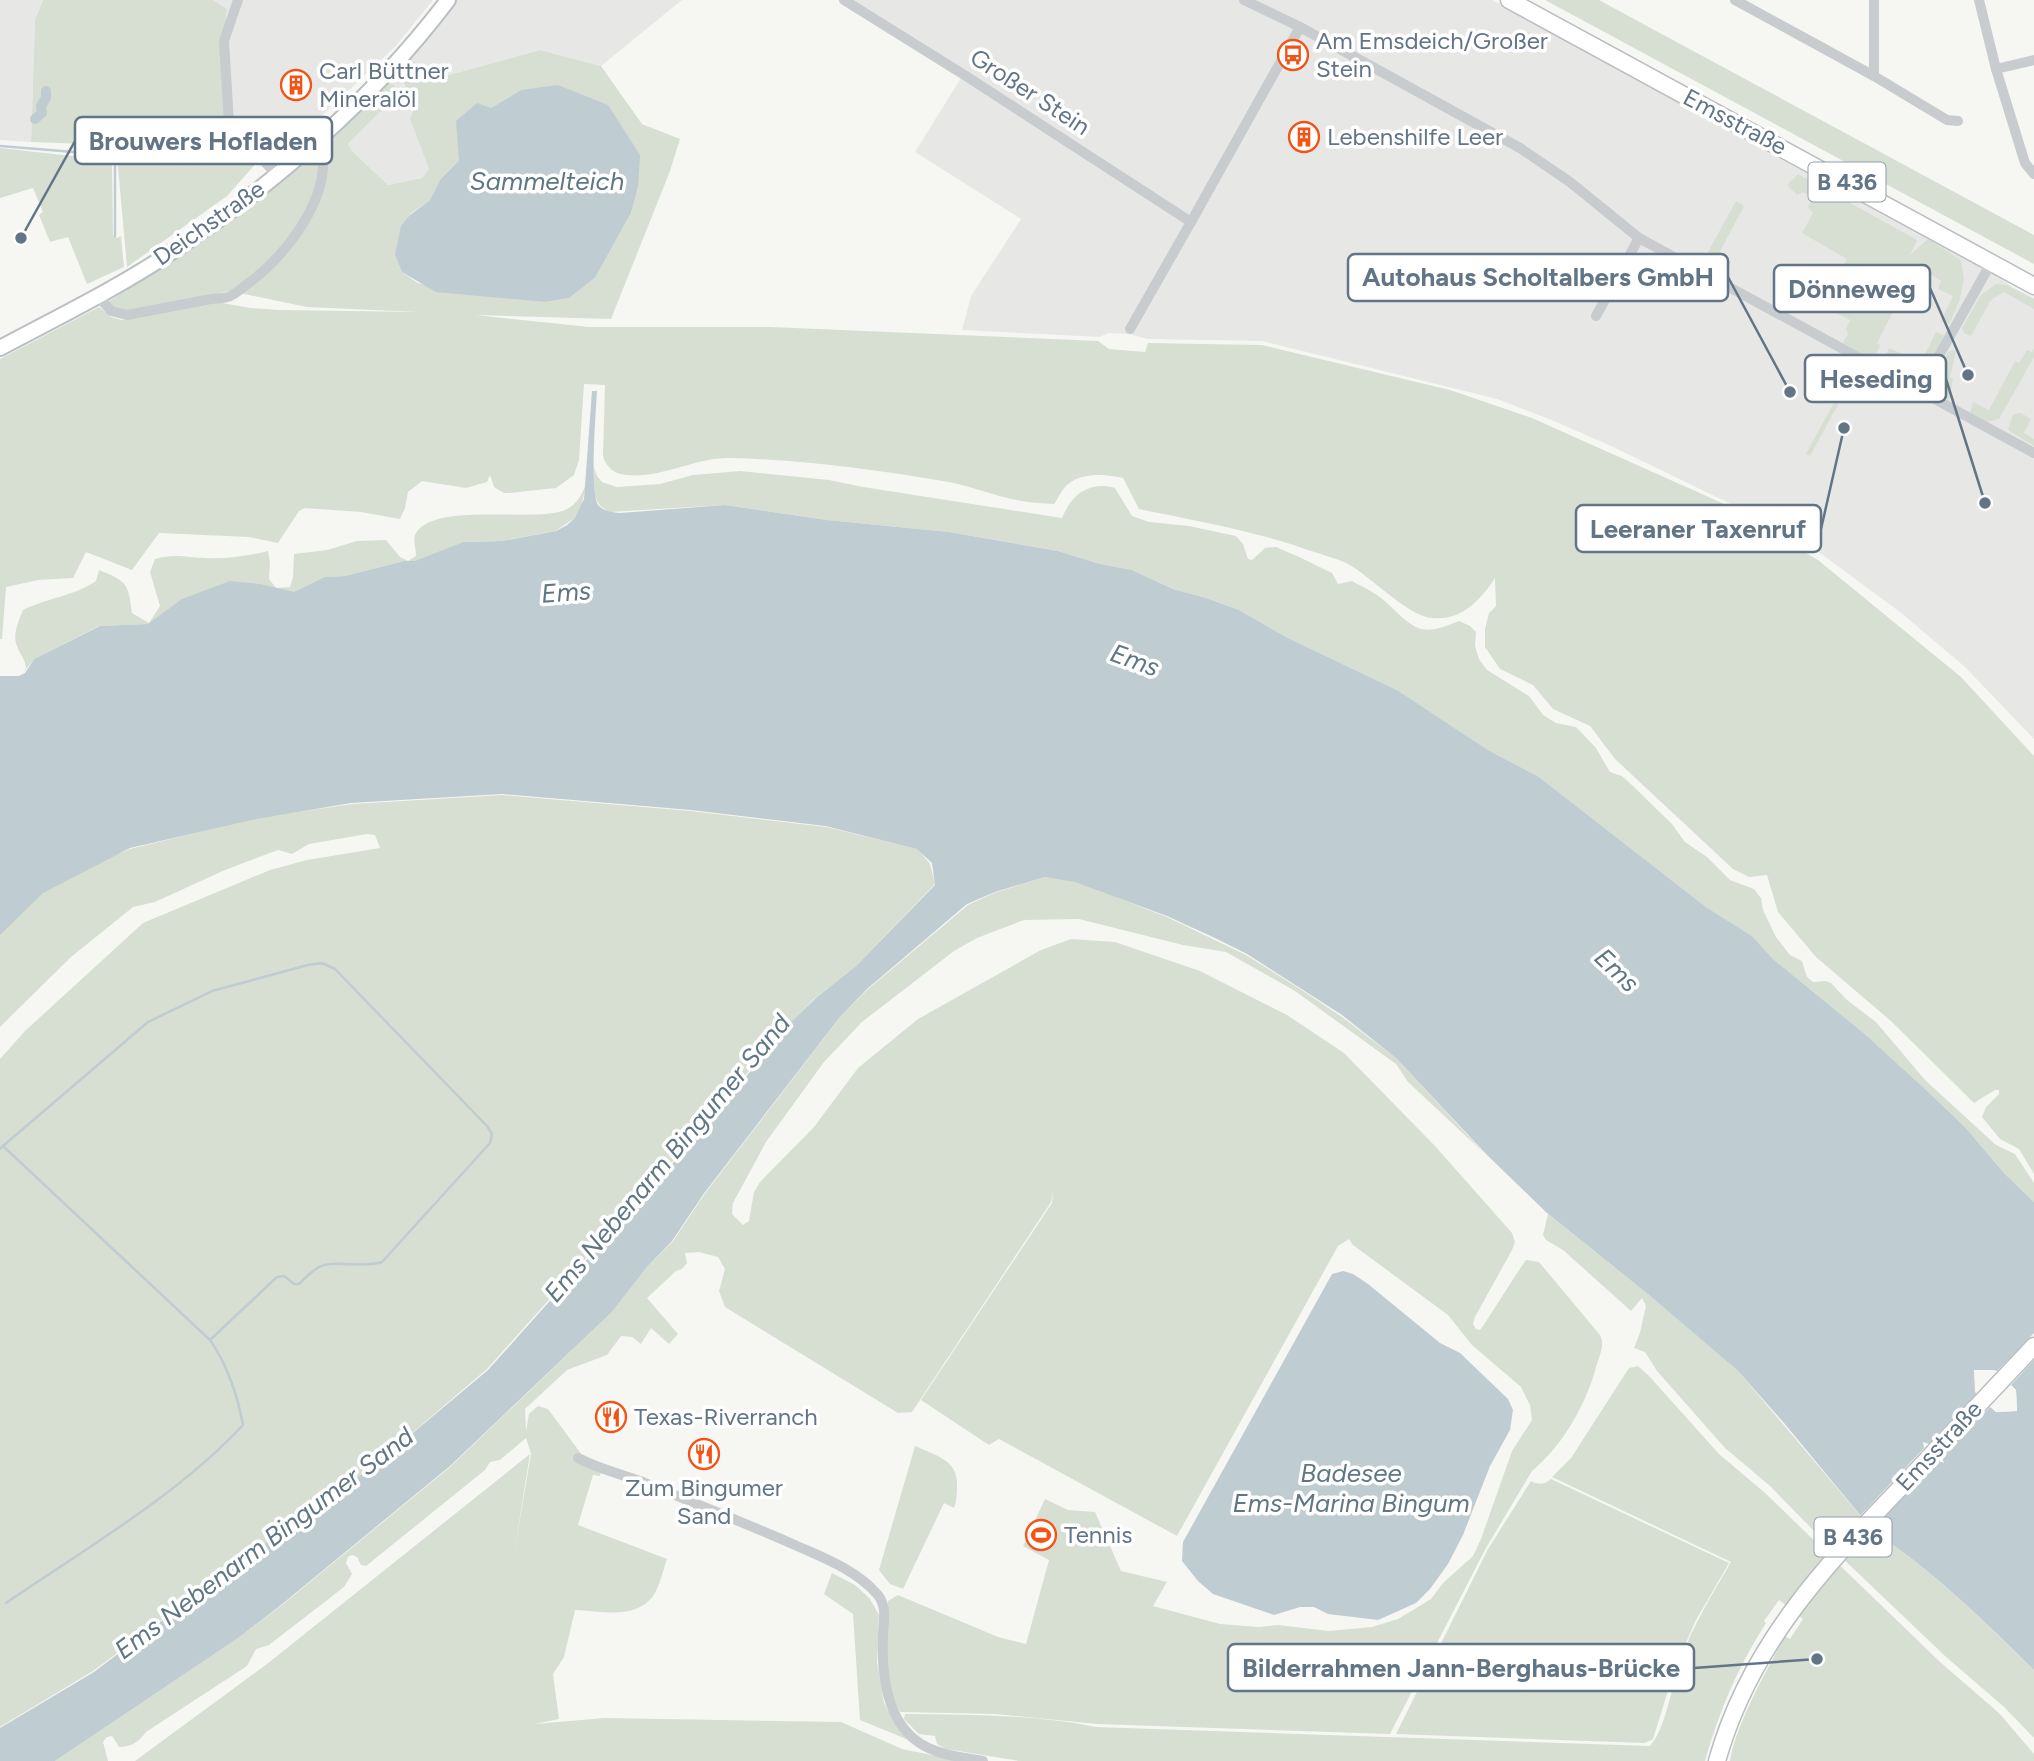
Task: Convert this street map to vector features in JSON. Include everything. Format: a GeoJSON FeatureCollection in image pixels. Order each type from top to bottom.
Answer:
{"type":"FeatureCollection","features":[{"type":"Feature","properties":{"kind":"main road","name":"Deichstraße"},"geometry":{"type":"LineString","coordinates":[[0,348],[98,296],[173,251],[277,174],[317,140],[403,56],[448,0]]}},
{"type":"Feature","properties":{"kind":"main road","name":"Emsstraße"},"geometry":{"type":"LineString","coordinates":[[1509,0],[2034,286]]}},
{"type":"Feature","properties":{"kind":"main road","name":"Emsstraße"},"geometry":{"type":"LineString","coordinates":[[1717,1761],[1741,1693],[1780,1626],[1857,1533],[2034,1346]]}},
{"type":"Feature","properties":{"kind":"street"},"geometry":{"type":"LineString","coordinates":[[237,0],[224,41],[229,122],[277,174]]}},
{"type":"Feature","properties":{"kind":"street","name":"Großer Stein"},"geometry":{"type":"LineString","coordinates":[[844,0],[1191,222]]}},
{"type":"Feature","properties":{"kind":"street"},"geometry":{"type":"LineString","coordinates":[[1244,0],[1300,27],[1520,148],[1570,182],[1639,238],[2034,453]]}},
{"type":"Feature","properties":{"kind":"street"},"geometry":{"type":"LineString","coordinates":[[1735,0],[1874,76],[1947,120],[1958,121]]}},
{"type":"Feature","properties":{"kind":"street"},"geometry":{"type":"LineString","coordinates":[[1874,0],[1874,76]]}},
{"type":"Feature","properties":{"kind":"street"},"geometry":{"type":"LineString","coordinates":[[1979,0],[1996,69],[2025,163],[2034,174]]}},
{"type":"Feature","properties":{"kind":"street"},"geometry":{"type":"LineString","coordinates":[[1130,329],[1300,27]]}},
{"type":"Feature","properties":{"kind":"street"},"geometry":{"type":"LineString","coordinates":[[1996,69],[2034,60]]}},
{"type":"Feature","properties":{"kind":"street"},"geometry":{"type":"LineString","coordinates":[[98,296],[111,311],[127,315],[232,296],[272,264],[304,222],[323,168],[322,149],[317,140]]}},
{"type":"Feature","properties":{"kind":"street"},"geometry":{"type":"LineString","coordinates":[[1595,316],[1639,238]]}},
{"type":"Feature","properties":{"kind":"street"},"geometry":{"type":"LineString","coordinates":[[1919,391],[1991,262]]}},
{"type":"Feature","properties":{"kind":"street"},"geometry":{"type":"LineString","coordinates":[[578,1458],[825,1557],[875,1591],[884,1606],[882,1668],[888,1699],[901,1723],[908,1734],[923,1745],[952,1756],[983,1761]]}},
{"type":"Feature","properties":{"kind":"shaded area"},"geometry":{"type":"Polygon","coordinates":[[[0,0],[43,0],[35,20],[31,142],[0,140],[0,0]]]}},
{"type":"Feature","properties":{"kind":"shaded area"},"geometry":{"type":"Polygon","coordinates":[[[43,0],[213,0],[227,9],[223,55],[227,122],[260,159],[227,196],[127,267],[116,145],[31,142],[35,20],[43,0]]]}},
{"type":"Feature","properties":{"kind":"shaded area"},"geometry":{"type":"Polygon","coordinates":[[[213,0],[433,0],[395,47],[301,135],[260,159],[227,122],[223,55],[227,9],[213,0]]]}},
{"type":"Feature","properties":{"kind":"shaded area"},"geometry":{"type":"Polygon","coordinates":[[[456,0],[682,0],[601,66],[540,50],[438,78],[408,57],[456,0]]]}},
{"type":"Feature","properties":{"kind":"shaded area"},"geometry":{"type":"Polygon","coordinates":[[[839,0],[1492,0],[1693,110],[1812,165],[1961,247],[2012,287],[2034,298],[2034,739],[1965,667],[1900,612],[1820,553],[1766,521],[1611,446],[1497,399],[1262,341],[1148,339],[1109,333],[1099,337],[962,330],[971,296],[1021,219],[915,152],[961,78],[839,0]]]}},
{"type":"Feature","properties":{"kind":"shaded area"},"geometry":{"type":"Polygon","coordinates":[[[1545,0],[1599,0],[2034,235],[2034,264],[1545,0]]]}},
{"type":"Feature","properties":{"kind":"shaded area"},"geometry":{"type":"Polygon","coordinates":[[[540,50],[601,66],[642,124],[680,139],[670,171],[611,319],[475,315],[589,327],[771,327],[1098,341],[1109,349],[1145,352],[1148,343],[1262,345],[1450,390],[1532,418],[1722,503],[1818,560],[1961,677],[2034,756],[2034,1174],[2019,1149],[2000,1139],[1982,1117],[1986,1107],[1999,1094],[1999,1090],[1974,1103],[1892,1022],[1816,957],[1778,912],[1767,875],[1749,877],[1733,869],[1615,759],[1590,726],[1553,709],[1533,685],[1500,669],[1485,647],[1485,629],[1489,613],[1496,606],[1495,578],[1476,602],[1461,613],[1442,618],[1422,616],[1346,563],[1247,532],[1139,509],[1123,478],[1102,475],[1079,478],[1065,487],[1054,504],[1013,499],[958,484],[922,478],[785,461],[718,459],[652,474],[622,474],[611,469],[603,456],[605,385],[584,384],[579,460],[574,475],[556,488],[504,493],[494,487],[490,475],[487,482],[466,488],[422,481],[408,492],[400,519],[361,512],[305,508],[299,511],[278,543],[249,537],[159,533],[132,570],[86,552],[73,578],[38,580],[6,587],[0,639],[0,359],[99,307],[111,317],[122,320],[217,302],[279,310],[417,312],[307,307],[230,291],[121,315],[105,304],[195,244],[281,181],[387,82],[394,85],[399,92],[398,101],[392,109],[385,107],[348,144],[388,185],[422,178],[429,169],[410,119],[413,101],[399,75],[408,57],[438,78],[540,50]],[[521,90],[491,108],[460,161],[442,179],[430,200],[410,214],[395,255],[402,272],[418,283],[476,294],[545,302],[569,298],[595,278],[631,213],[638,187],[521,90]]]}},
{"type":"Feature","properties":{"kind":"shaded area"},"geometry":{"type":"Polygon","coordinates":[[[403,63],[399,75],[414,107],[410,119],[429,169],[422,178],[388,185],[348,144],[385,107],[387,82],[403,63]]]}},
{"type":"Feature","properties":{"kind":"shaded area"},"geometry":{"type":"Polygon","coordinates":[[[0,148],[108,160],[112,164],[113,235],[117,238],[121,236],[124,267],[87,284],[68,237],[50,242],[39,215],[43,212],[33,188],[0,198],[0,148]]]}},
{"type":"Feature","properties":{"kind":"shaded area"},"geometry":{"type":"Polygon","coordinates":[[[1798,174],[1917,240],[1910,255],[1928,239],[1961,260],[1964,278],[1960,299],[1949,324],[1941,321],[1953,296],[1938,289],[1941,281],[1930,274],[1927,278],[1913,272],[1877,343],[1880,346],[1873,360],[1843,343],[1848,334],[1846,329],[1850,320],[1822,306],[1847,259],[1802,233],[1813,213],[1808,207],[1810,196],[1803,192],[1797,195],[1787,185],[1798,174]]]}},
{"type":"Feature","properties":{"kind":"shaded area"},"geometry":{"type":"Polygon","coordinates":[[[1736,201],[1744,206],[1718,255],[1731,262],[1726,273],[1703,261],[1736,201]]]}},
{"type":"Feature","properties":{"kind":"shaded area"},"geometry":{"type":"Polygon","coordinates":[[[1996,284],[2007,285],[2034,299],[2034,309],[2004,292],[1991,300],[1971,336],[1964,333],[1962,328],[1981,295],[1996,284]]]}},
{"type":"Feature","properties":{"kind":"shaded area"},"geometry":{"type":"Polygon","coordinates":[[[1936,332],[1944,335],[1927,365],[1921,370],[1906,373],[1881,364],[1889,348],[1921,362],[1936,332]]]}},
{"type":"Feature","properties":{"kind":"shaded area"},"geometry":{"type":"Polygon","coordinates":[[[2034,348],[2034,357],[1999,419],[1987,422],[1970,413],[1973,402],[1989,410],[2015,361],[2019,363],[2027,350],[2032,352],[2034,348]]]}},
{"type":"Feature","properties":{"kind":"shaded area"},"geometry":{"type":"Polygon","coordinates":[[[1948,352],[1956,352],[1950,377],[1953,378],[1950,398],[1947,400],[1938,389],[1937,377],[1948,352]]]}},
{"type":"Feature","properties":{"kind":"shaded area"},"geometry":{"type":"Polygon","coordinates":[[[1841,359],[1858,368],[1810,456],[1806,454],[1844,384],[1838,380],[1844,369],[1838,365],[1841,359]]]}},
{"type":"Feature","properties":{"kind":"shaded area"},"geometry":{"type":"Polygon","coordinates":[[[2021,413],[2031,419],[2024,433],[2034,439],[2034,446],[2008,430],[2013,414],[2021,413]]]}},
{"type":"Feature","properties":{"kind":"shaded area"},"geometry":{"type":"Polygon","coordinates":[[[594,467],[602,482],[617,487],[660,484],[693,475],[740,471],[829,480],[1062,518],[1071,502],[1082,491],[1106,486],[1115,488],[1132,516],[1149,522],[1189,526],[1236,536],[1243,544],[1248,559],[1252,560],[1265,548],[1276,547],[1332,573],[1338,584],[1352,581],[1367,589],[1421,629],[1437,629],[1459,621],[1470,626],[1476,632],[1475,646],[1479,659],[1487,670],[1529,696],[1543,715],[1556,723],[1576,727],[1596,748],[1610,772],[1622,776],[1633,786],[1672,824],[1685,842],[1707,857],[1730,880],[1754,889],[1761,898],[1763,910],[1776,937],[1790,955],[1802,961],[1807,977],[1813,982],[1831,983],[1847,1000],[1876,1022],[1925,1080],[1996,1145],[2015,1154],[2034,1183],[2034,1202],[2004,1173],[1965,1127],[1924,1088],[1866,1035],[1773,959],[1752,936],[1706,907],[1539,777],[1488,750],[1397,690],[1288,638],[1239,610],[1173,589],[1132,570],[1100,564],[1058,551],[949,532],[827,520],[725,505],[609,512],[596,499],[594,467]]]}},
{"type":"Feature","properties":{"kind":"shaded area"},"geometry":{"type":"Polygon","coordinates":[[[586,484],[581,509],[575,518],[555,531],[502,541],[463,542],[415,562],[404,561],[345,576],[326,577],[294,593],[161,617],[149,624],[99,626],[34,659],[22,674],[26,668],[15,637],[23,610],[88,586],[96,581],[99,570],[125,585],[132,613],[149,623],[160,606],[150,572],[155,559],[175,556],[230,558],[268,551],[269,579],[276,588],[290,587],[294,554],[327,550],[357,541],[386,540],[400,557],[408,561],[416,556],[415,535],[425,524],[463,515],[553,513],[574,504],[586,484]]]}},
{"type":"Feature","properties":{"kind":"shaded area"},"geometry":{"type":"Polygon","coordinates":[[[502,795],[691,811],[826,827],[918,849],[930,864],[935,884],[856,966],[814,999],[780,1031],[715,1114],[487,1369],[377,1463],[93,1671],[0,1727],[0,1059],[25,1031],[143,923],[270,870],[307,860],[380,848],[375,835],[367,834],[309,844],[292,854],[278,850],[225,870],[155,902],[133,907],[71,957],[0,1027],[0,906],[36,887],[130,849],[256,818],[352,804],[502,795]]]}},
{"type":"Feature","properties":{"kind":"shaded area"},"geometry":{"type":"Polygon","coordinates":[[[1045,877],[1075,881],[1167,917],[1246,955],[1342,1017],[1396,1058],[1484,1153],[1408,1082],[1396,1064],[1295,991],[1226,952],[1183,945],[1079,919],[1024,920],[977,938],[954,951],[862,1022],[824,1062],[766,1142],[733,1203],[732,1214],[743,1225],[749,1221],[754,1192],[760,1182],[814,1127],[858,1068],[918,1019],[1041,950],[1071,939],[1115,942],[1200,971],[1287,1015],[1344,1053],[1435,1146],[1512,1233],[1515,1242],[1512,1250],[1475,1317],[1473,1324],[1476,1329],[1480,1330],[1526,1260],[1539,1262],[1600,1335],[1602,1344],[1590,1385],[1571,1426],[1553,1450],[1532,1471],[1486,1548],[1390,1734],[1097,1724],[995,1714],[900,1712],[890,1696],[886,1665],[888,1601],[898,1595],[998,1637],[1026,1644],[1049,1560],[1023,1546],[1045,1499],[1068,1510],[1095,1512],[1121,1571],[1167,1582],[1153,1606],[1220,1624],[1259,1627],[1278,1625],[1329,1631],[1372,1627],[1398,1619],[1431,1599],[1443,1583],[1473,1556],[1512,1451],[1532,1420],[1530,1405],[1521,1387],[1472,1345],[1448,1315],[1353,1245],[1349,1239],[1338,1246],[1177,1536],[999,1439],[989,1445],[921,1400],[1052,1203],[1053,1190],[1051,1202],[912,1412],[898,1413],[725,1307],[719,1291],[725,1269],[718,1257],[699,1252],[685,1253],[687,1263],[682,1269],[676,1271],[647,1298],[678,1334],[669,1344],[651,1328],[641,1344],[632,1337],[621,1336],[607,1355],[567,1370],[525,1409],[526,1431],[529,1414],[538,1406],[548,1409],[585,1459],[601,1472],[600,1476],[593,1475],[578,1525],[667,1559],[655,1592],[646,1604],[617,1612],[575,1610],[564,1657],[553,1674],[559,1719],[535,1724],[604,1718],[841,1722],[902,1749],[961,1761],[135,1761],[267,1664],[530,1454],[514,1554],[531,1454],[526,1438],[500,1460],[490,1462],[485,1470],[366,1566],[361,1565],[357,1557],[348,1557],[346,1563],[352,1574],[344,1587],[269,1645],[256,1649],[247,1666],[146,1732],[138,1741],[119,1747],[112,1736],[107,1737],[103,1742],[108,1761],[55,1761],[238,1638],[450,1467],[612,1312],[647,1267],[673,1241],[706,1192],[841,1016],[867,990],[968,905],[994,893],[1045,877]]]}},
{"type":"Feature","properties":{"kind":"shaded area"},"geometry":{"type":"Polygon","coordinates":[[[1548,1214],[1738,1371],[1875,1533],[1938,1580],[2034,1670],[2034,1738],[1817,1534],[1770,1486],[1725,1448],[1657,1371],[1645,1352],[1634,1348],[1646,1306],[1642,1298],[1631,1311],[1563,1250],[1546,1240],[1543,1235],[1548,1214]]]}},
{"type":"Feature","properties":{"kind":"shaded area"},"geometry":{"type":"Polygon","coordinates":[[[1638,1366],[1719,1454],[1764,1492],[1940,1662],[1999,1713],[2034,1754],[2034,1761],[1730,1761],[1745,1714],[1761,1681],[1785,1636],[1790,1639],[1803,1619],[1779,1600],[1764,1621],[1766,1623],[1730,1690],[1705,1761],[1019,1761],[946,1749],[937,1744],[935,1736],[919,1734],[904,1719],[905,1714],[977,1715],[1024,1717],[1096,1727],[1650,1746],[1660,1729],[1691,1634],[1731,1562],[1552,1477],[1571,1458],[1629,1368],[1638,1366]]]}},
{"type":"Feature","properties":{"kind":"shaded area"},"geometry":{"type":"Polygon","coordinates":[[[915,1446],[949,1464],[956,1477],[957,1496],[954,1508],[944,1503],[903,1589],[890,1584],[879,1570],[915,1446]]]}},
{"type":"Feature","properties":{"kind":"shaded area"},"geometry":{"type":"Polygon","coordinates":[[[1551,1479],[1729,1563],[1696,1620],[1676,1665],[1653,1739],[1645,1743],[1396,1734],[1488,1549],[1531,1481],[1541,1484],[1551,1479]]]}},
{"type":"Feature","properties":{"kind":"shaded area"},"geometry":{"type":"Polygon","coordinates":[[[832,1573],[855,1585],[870,1599],[879,1615],[877,1662],[884,1703],[892,1718],[911,1741],[860,1720],[853,1614],[824,1594],[832,1573]]]}},
{"type":"Feature","properties":{"kind":"water","name":"Sammelteich"},"geometry":{"type":"Polygon","coordinates":[[[558,85],[608,105],[640,155],[638,187],[631,213],[595,278],[569,298],[545,302],[436,292],[402,272],[395,255],[401,226],[410,215],[430,200],[441,179],[459,161],[456,121],[477,103],[491,108],[521,90],[558,85]]]}},
{"type":"Feature","properties":{"kind":"water","name":"Ems"},"geometry":{"type":"Polygon","coordinates":[[[592,391],[597,391],[594,486],[599,506],[606,511],[620,513],[725,505],[827,520],[949,532],[1058,551],[1100,564],[1132,570],[1173,589],[1239,610],[1288,638],[1397,690],[1488,750],[1539,777],[1706,907],[1752,936],[1773,959],[1866,1035],[1924,1088],[1965,1127],[2004,1173],[2034,1202],[2034,1670],[1938,1580],[1875,1533],[1738,1371],[1547,1213],[1487,1155],[1396,1058],[1342,1015],[1247,954],[1167,916],[1075,882],[1045,877],[995,892],[967,904],[867,989],[840,1017],[705,1192],[672,1241],[647,1267],[612,1312],[450,1466],[238,1638],[55,1761],[0,1761],[0,1728],[94,1672],[377,1463],[488,1370],[716,1115],[781,1032],[817,997],[856,966],[935,885],[932,863],[917,849],[825,826],[691,810],[502,794],[351,803],[256,819],[130,848],[43,893],[0,935],[0,676],[19,676],[25,673],[34,659],[100,626],[148,624],[182,599],[230,581],[260,584],[294,592],[325,577],[345,576],[404,561],[415,561],[463,542],[502,541],[556,531],[575,518],[584,499],[592,391]],[[1974,1370],[1975,1392],[1996,1412],[2017,1411],[2016,1390],[1995,1370],[1974,1370]]]}},
{"type":"Feature","properties":{"kind":"water","name":"Badesee Ems-Marina Bingum"},"geometry":{"type":"Polygon","coordinates":[[[1343,1271],[1368,1284],[1440,1343],[1460,1353],[1508,1399],[1513,1410],[1510,1430],[1490,1466],[1463,1535],[1448,1564],[1416,1603],[1378,1620],[1328,1614],[1314,1607],[1300,1607],[1274,1615],[1213,1594],[1182,1561],[1183,1542],[1332,1274],[1343,1271]]]}},
{"type":"Feature","properties":{"kind":"pier"},"geometry":{"type":"Polygon","coordinates":[[[2034,1333],[2034,1360],[2011,1385],[2016,1390],[2017,1411],[1996,1412],[1990,1407],[1942,1457],[1944,1463],[1938,1461],[1870,1533],[1858,1518],[1924,1448],[1923,1442],[1929,1444],[1976,1394],[1974,1370],[1997,1371],[2034,1333]],[[1994,1373],[1978,1374],[1978,1390],[1997,1408],[2013,1408],[2013,1392],[1994,1373]]]}},
{"type":"Feature","properties":{"kind":"waterway"},"geometry":{"type":"LineString","coordinates":[[35,119],[42,113],[41,106],[46,98],[46,91]]}},
{"type":"Feature","properties":{"kind":"waterway"},"geometry":{"type":"LineString","coordinates":[[0,146],[111,155],[115,162],[115,236]]}},
{"type":"Feature","properties":{"kind":"waterway"},"geometry":{"type":"LineString","coordinates":[[3,1146],[148,1022],[212,991],[308,965],[322,963],[335,969],[487,1126],[492,1134],[490,1143],[382,1262],[322,1266],[299,1284],[294,1284],[284,1276],[277,1277],[210,1340]]}},
{"type":"Feature","properties":{"kind":"waterway"},"geometry":{"type":"LineString","coordinates":[[0,1149],[3,1146],[210,1340],[231,1381],[243,1425],[190,1475],[160,1498],[6,1603]]}},
{"type":"Feature","properties":{"kind":"place","name":"Am Emsdeich/Großer Stein"},"geometry":{"type":"Point","coordinates":[1293,55]}},
{"type":"Feature","properties":{"kind":"place","name":"Carl Büttner Mineralöl"},"geometry":{"type":"Point","coordinates":[296,85]}},
{"type":"Feature","properties":{"kind":"place","name":"Lebenshilfe Leer"},"geometry":{"type":"Point","coordinates":[1304,137]}},
{"type":"Feature","properties":{"kind":"place","name":"Brouwers Hofladen"},"geometry":{"type":"Point","coordinates":[21,238]}},
{"type":"Feature","properties":{"kind":"place","name":"Dönneweg"},"geometry":{"type":"Point","coordinates":[1968,375]}},
{"type":"Feature","properties":{"kind":"place","name":"Autohaus Scholtalbers GmbH"},"geometry":{"type":"Point","coordinates":[1790,392]}},
{"type":"Feature","properties":{"kind":"place","name":"Leeraner Taxenruf"},"geometry":{"type":"Point","coordinates":[1844,428]}},
{"type":"Feature","properties":{"kind":"place","name":"Heseding"},"geometry":{"type":"Point","coordinates":[1985,503]}},
{"type":"Feature","properties":{"kind":"place","name":"Texas-Riverranch"},"geometry":{"type":"Point","coordinates":[611,1417]}},
{"type":"Feature","properties":{"kind":"place","name":"Zum Bingumer Sand"},"geometry":{"type":"Point","coordinates":[704,1454]}},
{"type":"Feature","properties":{"kind":"place","name":"Tennis"},"geometry":{"type":"Point","coordinates":[1041,1535]}},
{"type":"Feature","properties":{"kind":"place","name":"Bilderrahmen Jann-Berghaus-Brücke"},"geometry":{"type":"Point","coordinates":[1817,1659]}},
{"type":"Feature","properties":{"kind":"water label","name":"Ems Nebenarm Bingumer Sand"},"geometry":{"type":"Point","coordinates":[667,1158]}},
{"type":"Feature","properties":{"kind":"water label","name":"Ems Nebenarm Bingumer Sand"},"geometry":{"type":"Point","coordinates":[264,1543]}}]}
